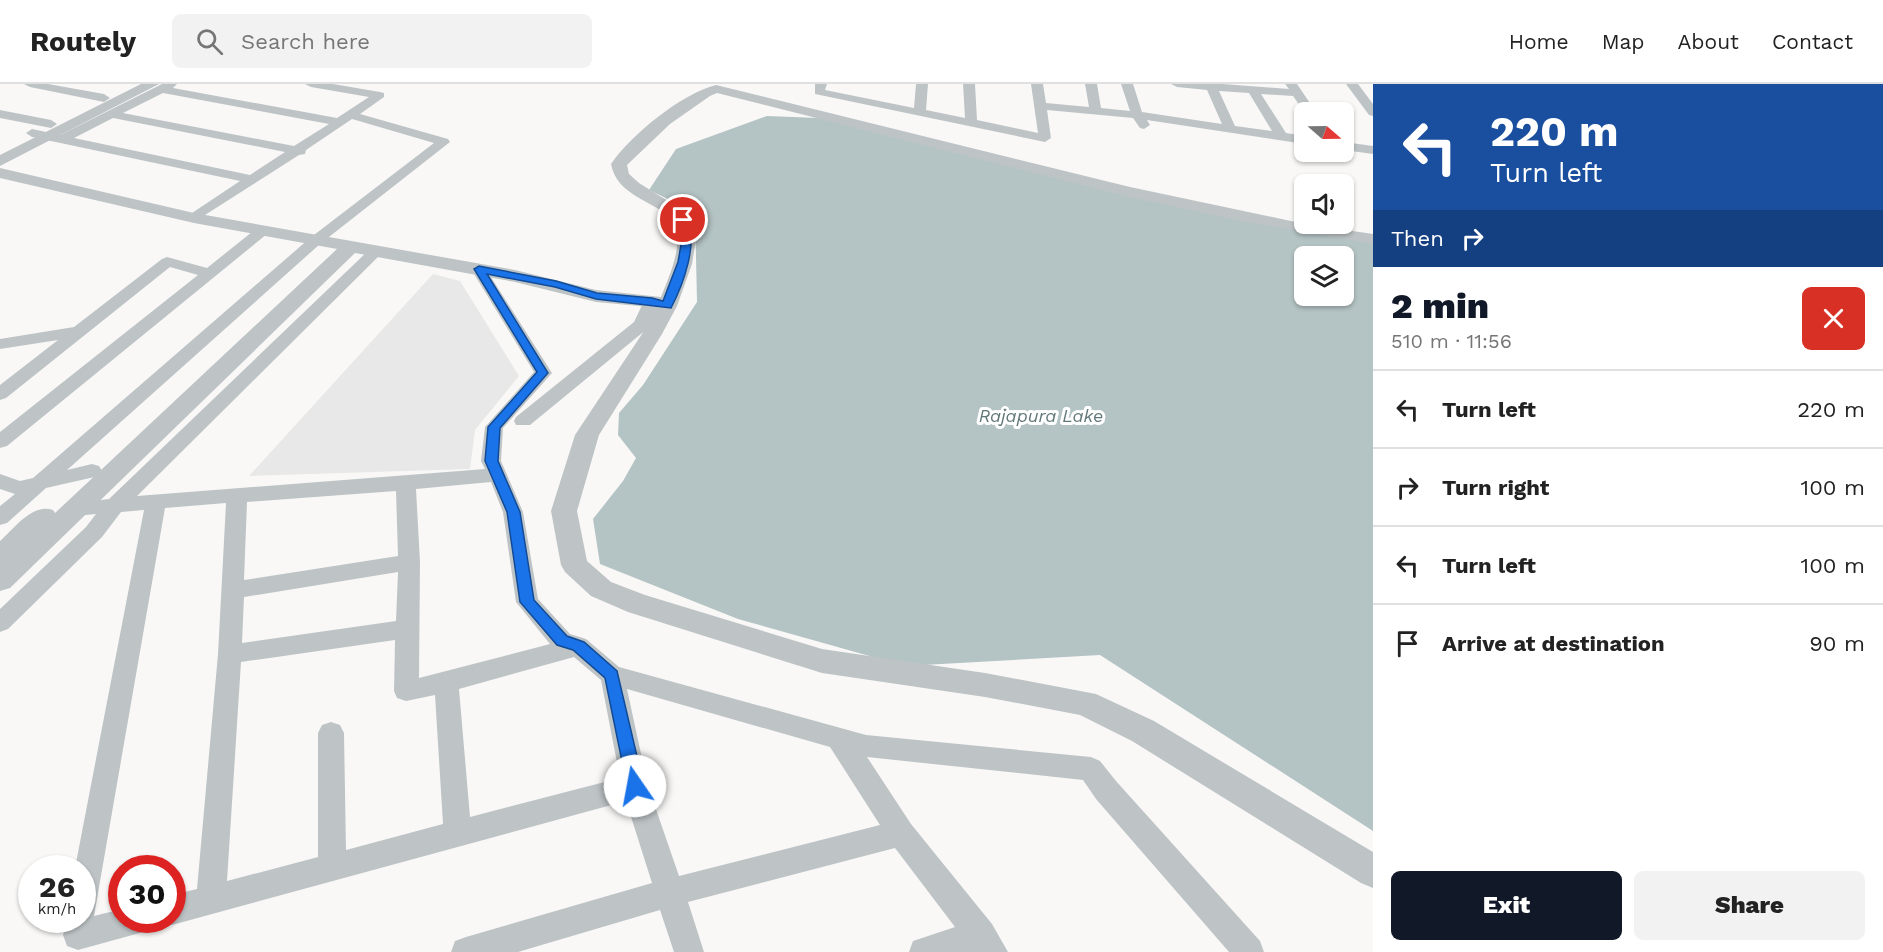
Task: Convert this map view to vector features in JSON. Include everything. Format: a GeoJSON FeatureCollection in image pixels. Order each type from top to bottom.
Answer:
{"type":"FeatureCollection","features":[{"type":"Feature","properties":{"kind":"street"},"geometry":{"type":"LineString","coordinates":[[30,84],[56,86],[104,98]]}},
{"type":"Feature","properties":{"kind":"street"},"geometry":{"type":"LineString","coordinates":[[0,161],[104,98],[133,84]]}},
{"type":"Feature","properties":{"kind":"street"},"geometry":{"type":"LineString","coordinates":[[194,218],[380,95],[310,84]]}},
{"type":"Feature","properties":{"kind":"street"},"geometry":{"type":"LineString","coordinates":[[821,84],[819,92],[871,98],[920,113],[1045,138],[1037,84]]}},
{"type":"Feature","properties":{"kind":"street"},"geometry":{"type":"LineString","coordinates":[[920,113],[922,84]]}},
{"type":"Feature","properties":{"kind":"street"},"geometry":{"type":"LineString","coordinates":[[969,84],[971,123]]}},
{"type":"Feature","properties":{"kind":"street"},"geometry":{"type":"LineString","coordinates":[[1091,84],[1095,110]]}},
{"type":"Feature","properties":{"kind":"street"},"geometry":{"type":"LineString","coordinates":[[1127,84],[1137,115],[1147,130]]}},
{"type":"Feature","properties":{"kind":"street"},"geometry":{"type":"LineString","coordinates":[[1352,84],[1373,112]]}},
{"type":"Feature","properties":{"kind":"street"},"geometry":{"type":"LineString","coordinates":[[0,556],[444,142],[346,118],[162,86],[48,133]]}},
{"type":"Feature","properties":{"kind":"street"},"geometry":{"type":"LineString","coordinates":[[0,149],[112,114],[162,86]]}},
{"type":"Feature","properties":{"kind":"street"},"geometry":{"type":"LineString","coordinates":[[1211,86],[1230,128]]}},
{"type":"Feature","properties":{"kind":"street"},"geometry":{"type":"LineString","coordinates":[[1172,87],[1294,88],[1303,102]]}},
{"type":"Feature","properties":{"kind":"street"},"geometry":{"type":"LineString","coordinates":[[523,421],[641,325],[660,303],[683,262],[688,233],[683,220],[668,207],[640,192],[621,175],[619,164],[633,147],[698,96],[716,89],[1130,192],[1242,216],[1373,239]]}},
{"type":"Feature","properties":{"kind":"street"},"geometry":{"type":"LineString","coordinates":[[1252,89],[1281,136]]}},
{"type":"Feature","properties":{"kind":"street"},"geometry":{"type":"LineString","coordinates":[[1041,106],[1137,115],[1182,116],[1230,128],[1294,138]]}},
{"type":"Feature","properties":{"kind":"street"},"geometry":{"type":"LineString","coordinates":[[0,114],[48,133],[253,180]]}},
{"type":"Feature","properties":{"kind":"street"},"geometry":{"type":"LineString","coordinates":[[112,114],[300,150]]}},
{"type":"Feature","properties":{"kind":"street"},"geometry":{"type":"LineString","coordinates":[[1354,147],[1373,150]]}},
{"type":"Feature","properties":{"kind":"street"},"geometry":{"type":"LineString","coordinates":[[0,173],[194,218],[332,245],[479,269],[556,284],[596,296],[660,303]]}},
{"type":"Feature","properties":{"kind":"street"},"geometry":{"type":"LineString","coordinates":[[0,442],[8,427],[262,231]]}},
{"type":"Feature","properties":{"kind":"street"},"geometry":{"type":"LineString","coordinates":[[0,518],[38,484],[332,245]]}},
{"type":"Feature","properties":{"kind":"street"},"geometry":{"type":"LineString","coordinates":[[0,581],[76,509],[332,245]]}},
{"type":"Feature","properties":{"kind":"street"},"geometry":{"type":"LineString","coordinates":[[0,623],[94,532],[115,505],[375,252]]}},
{"type":"Feature","properties":{"kind":"street"},"geometry":{"type":"LineString","coordinates":[[0,394],[75,332],[167,262],[210,273]]}},
{"type":"Feature","properties":{"kind":"street"},"geometry":{"type":"LineString","coordinates":[[479,269],[543,373],[494,427],[491,461],[513,512],[527,602],[562,641],[578,646],[612,675],[866,746],[1091,768],[1106,790],[1249,952]]}},
{"type":"Feature","properties":{"kind":"street"},"geometry":{"type":"LineString","coordinates":[[660,303],[652,334],[587,435],[564,511],[574,565],[601,589],[638,604],[822,661],[985,685],[1084,703],[1143,731],[1373,870]]}},
{"type":"Feature","properties":{"kind":"street"},"geometry":{"type":"LineString","coordinates":[[1,343],[10,323]]}},
{"type":"Feature","properties":{"kind":"street"},"geometry":{"type":"LineString","coordinates":[[1,343],[75,332]]}},
{"type":"Feature","properties":{"kind":"street"},"geometry":{"type":"LineString","coordinates":[[0,481],[19,488],[92,471]]}},
{"type":"Feature","properties":{"kind":"street"},"geometry":{"type":"LineString","coordinates":[[76,509],[406,485],[498,474]]}},
{"type":"Feature","properties":{"kind":"street"},"geometry":{"type":"LineString","coordinates":[[406,485],[409,562],[406,691],[578,646]]}},
{"type":"Feature","properties":{"kind":"street"},"geometry":{"type":"LineString","coordinates":[[211,900],[230,654],[237,496]]}},
{"type":"Feature","properties":{"kind":"street"},"geometry":{"type":"LineString","coordinates":[[92,855],[156,502]]}},
{"type":"Feature","properties":{"kind":"street"},"geometry":{"type":"LineString","coordinates":[[231,591],[409,562]]}},
{"type":"Feature","properties":{"kind":"street"},"geometry":{"type":"LineString","coordinates":[[230,654],[408,629]]}},
{"type":"Feature","properties":{"kind":"street"},"geometry":{"type":"LineString","coordinates":[[612,675],[635,786],[672,892],[689,952]]}},
{"type":"Feature","properties":{"kind":"street"},"geometry":{"type":"LineString","coordinates":[[446,682],[458,834]]}},
{"type":"Feature","properties":{"kind":"street"},"geometry":{"type":"LineString","coordinates":[[332,733],[332,869]]}},
{"type":"Feature","properties":{"kind":"street"},"geometry":{"type":"LineString","coordinates":[[839,738],[901,833],[987,943],[924,952]]}},
{"type":"Feature","properties":{"kind":"street"},"geometry":{"type":"LineString","coordinates":[[186,906],[635,786]]}},
{"type":"Feature","properties":{"kind":"street"},"geometry":{"type":"LineString","coordinates":[[466,952],[672,892],[901,833]]}},
{"type":"Feature","properties":{"kind":"shaded area"},"geometry":{"type":"Polygon","coordinates":[[[433,274],[460,281],[519,376],[475,430],[470,469],[249,476],[433,274]]]}},
{"type":"Feature","properties":{"kind":"water","name":"Rajapura Lake"},"geometry":{"type":"Polygon","coordinates":[[[767,116],[844,119],[985,156],[1294,225],[1294,234],[1333,234],[1373,243],[1373,831],[1100,655],[905,666],[738,619],[600,564],[593,519],[623,481],[636,458],[618,435],[619,413],[643,385],[697,302],[695,212],[649,190],[676,149],[767,116]]]}},
{"type":"Feature","properties":{"kind":"route"},"geometry":{"type":"LineString","coordinates":[[635,786],[612,675],[578,646],[562,641],[527,602],[513,512],[491,461],[494,427],[543,373],[479,269],[556,284],[596,296],[652,301],[667,306],[683,262],[688,233],[683,220]]}}]}
